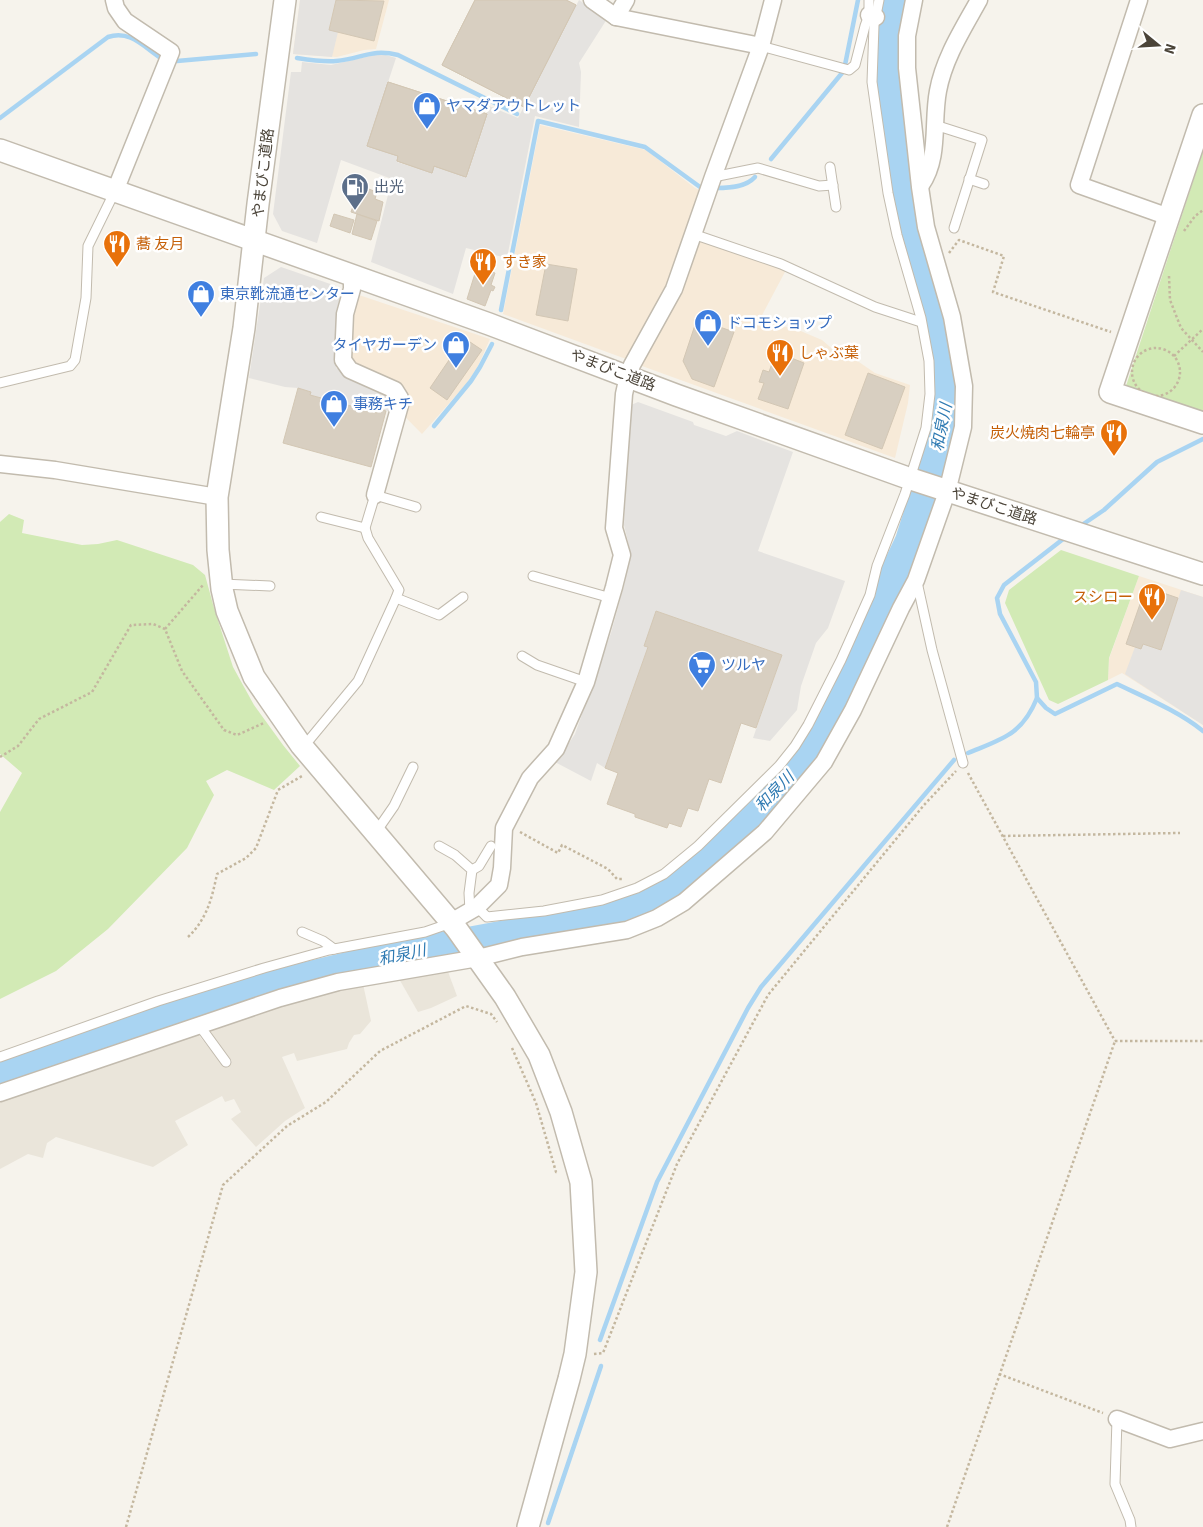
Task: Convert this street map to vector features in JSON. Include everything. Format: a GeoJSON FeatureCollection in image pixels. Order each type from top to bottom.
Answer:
{"type":"FeatureCollection","features":[{"type":"Feature","properties":{"kind":"street"},"geometry":{"type":"LineString","coordinates":[[114,0],[116,8],[125,21],[171,52],[115,191]]}},
{"type":"Feature","properties":{"kind":"street","name":"やまびこ道路"},"geometry":{"type":"LineString","coordinates":[[285,0],[254,242],[489,324],[676,395],[942,490],[1203,574]]}},
{"type":"Feature","properties":{"kind":"street"},"geometry":{"type":"LineString","coordinates":[[592,0],[616,17],[761,46]]}},
{"type":"Feature","properties":{"kind":"street"},"geometry":{"type":"LineString","coordinates":[[616,17],[626,0]]}},
{"type":"Feature","properties":{"kind":"street"},"geometry":{"type":"LineString","coordinates":[[454,925],[499,885],[502,868],[504,828],[530,778],[556,749],[586,682],[622,555],[614,528],[624,394],[628,376],[674,289],[761,46],[774,0]]}},
{"type":"Feature","properties":{"kind":"street"},"geometry":{"type":"LineString","coordinates":[[0,1093],[280,998],[338,982],[475,954],[627,930],[657,918],[684,902],[765,832],[824,762],[853,710],[916,580],[942,490],[963,427],[964,386],[952,318],[926,227],[920,187],[907,68],[907,36],[914,0]]}},
{"type":"Feature","properties":{"kind":"street"},"geometry":{"type":"LineString","coordinates":[[920,187],[927,177],[933,154],[938,90],[952,48],[980,0]]}},
{"type":"Feature","properties":{"kind":"street"},"geometry":{"type":"LineString","coordinates":[[1139,0],[1079,185],[1169,217]]}},
{"type":"Feature","properties":{"kind":"street"},"geometry":{"type":"LineString","coordinates":[[1203,115],[1110,392],[1203,424]]}},
{"type":"Feature","properties":{"kind":"street"},"geometry":{"type":"LineString","coordinates":[[0,150],[254,242],[244,328],[218,497],[218,550],[213,584],[227,611],[254,677],[301,745],[454,925],[505,997],[539,1055],[561,1112],[580,1177],[586,1272],[575,1354],[570,1380],[528,1527]]}},
{"type":"Feature","properties":{"kind":"street"},"geometry":{"type":"LineString","coordinates":[[352,276],[352,289],[344,314],[344,360],[350,370],[395,390],[400,398],[400,405],[375,495]]}},
{"type":"Feature","properties":{"kind":"street"},"geometry":{"type":"LineString","coordinates":[[0,464],[56,470],[218,497]]}},
{"type":"Feature","properties":{"kind":"street"},"geometry":{"type":"LineString","coordinates":[[1117,1419],[1170,1439],[1203,1432]]}},
{"type":"Feature","properties":{"kind":"lane"},"geometry":{"type":"LineString","coordinates":[[761,46],[849,70],[855,65],[864,26],[879,0]]}},
{"type":"Feature","properties":{"kind":"lane"},"geometry":{"type":"LineString","coordinates":[[472,870],[469,894],[474,909],[487,917],[544,911],[602,900],[654,880],[698,846],[779,766],[808,725],[841,660],[870,594],[877,566],[912,479],[926,428],[930,394],[929,361],[921,322],[897,235],[888,193],[872,82],[874,25],[872,11]]}},
{"type":"Feature","properties":{"kind":"lane"},"geometry":{"type":"LineString","coordinates":[[935,125],[982,140],[954,228]]}},
{"type":"Feature","properties":{"kind":"lane"},"geometry":{"type":"LineString","coordinates":[[830,167],[836,206]]}},
{"type":"Feature","properties":{"kind":"lane"},"geometry":{"type":"LineString","coordinates":[[713,177],[758,168],[819,186],[833,185]]}},
{"type":"Feature","properties":{"kind":"lane"},"geometry":{"type":"LineString","coordinates":[[969,179],[984,184]]}},
{"type":"Feature","properties":{"kind":"lane"},"geometry":{"type":"LineString","coordinates":[[0,383],[70,366],[75,360],[86,298],[88,246],[115,191]]}},
{"type":"Feature","properties":{"kind":"lane"},"geometry":{"type":"LineString","coordinates":[[693,234],[781,264],[875,307],[921,322]]}},
{"type":"Feature","properties":{"kind":"lane"},"geometry":{"type":"LineString","coordinates":[[301,745],[310,739],[358,681],[399,590],[368,538],[365,528],[375,495],[416,507]]}},
{"type":"Feature","properties":{"kind":"lane"},"geometry":{"type":"LineString","coordinates":[[321,517],[365,528]]}},
{"type":"Feature","properties":{"kind":"lane"},"geometry":{"type":"LineString","coordinates":[[534,576],[611,598]]}},
{"type":"Feature","properties":{"kind":"lane"},"geometry":{"type":"LineString","coordinates":[[916,580],[932,650],[963,763]]}},
{"type":"Feature","properties":{"kind":"lane"},"geometry":{"type":"LineString","coordinates":[[213,584],[270,586]]}},
{"type":"Feature","properties":{"kind":"lane"},"geometry":{"type":"LineString","coordinates":[[396,598],[439,615],[463,597]]}},
{"type":"Feature","properties":{"kind":"lane"},"geometry":{"type":"LineString","coordinates":[[522,656],[537,665],[586,682]]}},
{"type":"Feature","properties":{"kind":"lane"},"geometry":{"type":"LineString","coordinates":[[375,833],[394,806],[413,767]]}},
{"type":"Feature","properties":{"kind":"lane"},"geometry":{"type":"LineString","coordinates":[[439,846],[455,855],[472,870]]}},
{"type":"Feature","properties":{"kind":"lane"},"geometry":{"type":"LineString","coordinates":[[472,870],[479,866],[491,846]]}},
{"type":"Feature","properties":{"kind":"lane"},"geometry":{"type":"LineString","coordinates":[[0,1057],[158,1001],[264,968],[334,949],[454,925]]}},
{"type":"Feature","properties":{"kind":"lane"},"geometry":{"type":"LineString","coordinates":[[302,932],[323,941],[334,949]]}},
{"type":"Feature","properties":{"kind":"lane"},"geometry":{"type":"LineString","coordinates":[[199,1025],[226,1062]]}},
{"type":"Feature","properties":{"kind":"lane"},"geometry":{"type":"LineString","coordinates":[[1117,1419],[1115,1484],[1130,1520],[1131,1527]]}},
{"type":"Feature","properties":{"kind":"path"},"geometry":{"type":"LineString","coordinates":[[1182,235],[1195,216],[1203,210]]}},
{"type":"Feature","properties":{"kind":"path"},"geometry":{"type":"LineString","coordinates":[[938,270],[959,240],[1004,256],[993,292],[1129,338]]}},
{"type":"Feature","properties":{"kind":"path"},"geometry":{"type":"LineString","coordinates":[[1168,270],[1170,300],[1181,328],[1203,352]]}},
{"type":"Feature","properties":{"kind":"path"},"geometry":{"type":"LineString","coordinates":[[1174,356],[1203,329]]}},
{"type":"Feature","properties":{"kind":"path"},"geometry":{"type":"LineString","coordinates":[[1155,348],[1164,349],[1174,356],[1180,374],[1178,381],[1168,392],[1154,396],[1140,390],[1132,376],[1132,368],[1140,354],[1147,349],[1155,348]]}},
{"type":"Feature","properties":{"kind":"path"},"geometry":{"type":"LineString","coordinates":[[165,629],[213,584]]}},
{"type":"Feature","properties":{"kind":"path"},"geometry":{"type":"LineString","coordinates":[[0,756],[18,746],[39,719],[92,692],[131,625],[153,624],[165,629],[182,671],[224,730],[237,736],[269,721]]}},
{"type":"Feature","properties":{"kind":"path"},"geometry":{"type":"LineString","coordinates":[[575,1354],[603,1353],[677,1164],[768,995],[924,805],[963,763],[1115,1041],[947,1527]]}},
{"type":"Feature","properties":{"kind":"path"},"geometry":{"type":"LineString","coordinates":[[188,937],[197,928],[211,903],[218,874],[246,858],[256,848],[278,790],[320,767]]}},
{"type":"Feature","properties":{"kind":"path"},"geometry":{"type":"LineString","coordinates":[[506,824],[558,853],[562,845],[608,869],[617,879],[654,880]]}},
{"type":"Feature","properties":{"kind":"path"},"geometry":{"type":"LineString","coordinates":[[1003,836],[1180,833]]}},
{"type":"Feature","properties":{"kind":"path"},"geometry":{"type":"LineString","coordinates":[[126,1527],[223,1185],[287,1126],[326,1102],[380,1051],[466,1006],[491,1014],[496,1022]]}},
{"type":"Feature","properties":{"kind":"path"},"geometry":{"type":"LineString","coordinates":[[1115,1041],[1203,1041]]}},
{"type":"Feature","properties":{"kind":"path"},"geometry":{"type":"LineString","coordinates":[[511,1046],[536,1103],[556,1172],[580,1177]]}},
{"type":"Feature","properties":{"kind":"path"},"geometry":{"type":"LineString","coordinates":[[999,1374],[1117,1419]]}},
{"type":"Feature","properties":{"kind":"shaded area"},"geometry":{"type":"Polygon","coordinates":[[[300,0],[389,0],[376,49],[337,57],[293,54],[300,0]]]}},
{"type":"Feature","properties":{"kind":"shaded area"},"geometry":{"type":"Polygon","coordinates":[[[300,0],[336,0],[329,29],[338,32],[332,57],[293,54],[300,0]]]}},
{"type":"Feature","properties":{"kind":"shaded area"},"geometry":{"type":"Polygon","coordinates":[[[579,0],[607,19],[579,63],[581,72],[579,127],[535,116],[507,258],[466,248],[453,294],[371,262],[392,179],[341,160],[317,243],[282,231],[273,214],[291,72],[301,72],[302,62],[331,65],[374,55],[386,55],[396,58],[367,146],[398,156],[397,162],[432,173],[434,166],[466,177],[489,106],[518,118],[579,0]]]}},
{"type":"Feature","properties":{"kind":"shaded area"},"geometry":{"type":"Polygon","coordinates":[[[540,125],[646,150],[695,188],[702,191],[666,294],[626,359],[503,314],[540,125]]]}},
{"type":"Feature","properties":{"kind":"shaded area"},"geometry":{"type":"Polygon","coordinates":[[[699,240],[786,270],[759,321],[796,329],[822,340],[837,353],[840,349],[875,373],[910,385],[908,403],[895,458],[642,366],[640,360],[699,240]]]}},
{"type":"Feature","properties":{"kind":"shaded area"},"geometry":{"type":"Polygon","coordinates":[[[281,267],[339,287],[342,292],[336,311],[336,368],[387,393],[396,400],[392,412],[378,409],[377,413],[310,395],[311,392],[298,388],[285,387],[249,378],[264,278],[281,267]]]}},
{"type":"Feature","properties":{"kind":"shaded area"},"geometry":{"type":"Polygon","coordinates":[[[356,294],[490,339],[477,368],[466,384],[422,434],[355,366],[351,359],[351,312],[356,294]]]}},
{"type":"Feature","properties":{"kind":"shaded area"},"geometry":{"type":"Polygon","coordinates":[[[638,402],[726,436],[737,431],[793,452],[758,551],[845,581],[828,628],[816,643],[801,686],[797,710],[770,741],[753,738],[782,655],[656,611],[644,646],[648,647],[605,768],[597,763],[591,781],[553,761],[562,754],[575,734],[611,633],[625,582],[630,550],[624,525],[631,405],[638,402]]]}},
{"type":"Feature","properties":{"kind":"shaded area"},"geometry":{"type":"Polygon","coordinates":[[[1139,576],[1203,597],[1203,725],[1122,673],[1108,680],[1109,659],[1139,576]]]}},
{"type":"Feature","properties":{"kind":"shaded area"},"geometry":{"type":"Polygon","coordinates":[[[1181,590],[1203,597],[1203,725],[1125,674],[1135,647],[1141,649],[1143,644],[1161,650],[1181,590]]]}},
{"type":"Feature","properties":{"kind":"shaded area"},"geometry":{"type":"Polygon","coordinates":[[[447,969],[457,996],[418,1012],[398,977],[447,969]]]}},
{"type":"Feature","properties":{"kind":"shaded area"},"geometry":{"type":"Polygon","coordinates":[[[363,984],[371,1021],[360,1034],[354,1035],[347,1049],[297,1061],[294,1053],[282,1057],[305,1108],[285,1121],[256,1147],[231,1119],[241,1112],[234,1099],[225,1102],[222,1096],[175,1121],[188,1145],[153,1167],[56,1137],[47,1143],[43,1158],[28,1154],[0,1169],[0,1099],[196,1032],[225,1067],[232,1061],[206,1028],[289,1000],[363,984]]]}},
{"type":"Feature","properties":{"kind":"green space"},"geometry":{"type":"Polygon","coordinates":[[[1203,151],[1203,414],[1125,389],[1203,151]]]}},
{"type":"Feature","properties":{"kind":"green space"},"geometry":{"type":"Polygon","coordinates":[[[9,514],[24,520],[22,533],[82,545],[117,540],[193,565],[205,575],[233,667],[254,705],[300,766],[274,790],[227,770],[206,781],[214,795],[187,848],[108,929],[56,971],[0,999],[0,812],[22,773],[0,754],[0,522],[9,514]]]}},
{"type":"Feature","properties":{"kind":"green space"},"geometry":{"type":"Polygon","coordinates":[[[1061,550],[1139,576],[1109,658],[1108,680],[1058,704],[1049,700],[1005,603],[1009,590],[1061,550]]]}},
{"type":"Feature","properties":{"kind":"building"},"geometry":{"type":"Polygon","coordinates":[[[336,0],[384,1],[374,41],[329,30],[336,0]]]}},
{"type":"Feature","properties":{"kind":"building"},"geometry":{"type":"Polygon","coordinates":[[[475,0],[566,0],[576,5],[524,107],[442,65],[475,0]]]}},
{"type":"Feature","properties":{"kind":"building"},"geometry":{"type":"Polygon","coordinates":[[[475,0],[566,0],[576,5],[524,107],[442,65],[475,0]]]}},
{"type":"Feature","properties":{"kind":"building","name":"ヤマダアウトレット"},"geometry":{"type":"Polygon","coordinates":[[[388,82],[487,114],[466,177],[434,166],[432,173],[397,161],[398,156],[367,146],[388,82]]]}},
{"type":"Feature","properties":{"kind":"building","name":"ヤマダアウトレット"},"geometry":{"type":"Polygon","coordinates":[[[388,82],[487,114],[466,177],[434,166],[432,173],[397,161],[398,156],[367,146],[388,82]]]}},
{"type":"Feature","properties":{"kind":"building"},"geometry":{"type":"Polygon","coordinates":[[[360,186],[377,192],[375,199],[383,202],[379,221],[351,212],[360,186]]]}},
{"type":"Feature","properties":{"kind":"building"},"geometry":{"type":"Polygon","coordinates":[[[334,214],[354,220],[350,233],[330,226],[334,214]]]}},
{"type":"Feature","properties":{"kind":"building"},"geometry":{"type":"Polygon","coordinates":[[[357,214],[377,221],[371,240],[352,234],[357,214]]]}},
{"type":"Feature","properties":{"kind":"building"},"geometry":{"type":"Polygon","coordinates":[[[546,264],[577,269],[568,321],[536,315],[546,264]]]}},
{"type":"Feature","properties":{"kind":"building","name":"すき家"},"geometry":{"type":"Polygon","coordinates":[[[477,267],[495,273],[491,285],[495,287],[493,291],[491,290],[485,306],[467,299],[477,267]]]}},
{"type":"Feature","properties":{"kind":"building","name":"ドコモショップ"},"geometry":{"type":"Polygon","coordinates":[[[697,319],[734,332],[714,387],[692,379],[683,361],[697,319]]]}},
{"type":"Feature","properties":{"kind":"building","name":"タイヤガーデン"},"geometry":{"type":"Polygon","coordinates":[[[464,338],[482,350],[447,400],[430,388],[464,338]]]}},
{"type":"Feature","properties":{"kind":"building","name":"しゃぶ葉"},"geometry":{"type":"Polygon","coordinates":[[[776,352],[804,363],[788,409],[758,399],[764,383],[759,382],[763,370],[769,372],[776,352]]]}},
{"type":"Feature","properties":{"kind":"building"},"geometry":{"type":"Polygon","coordinates":[[[868,373],[905,387],[882,449],[845,435],[868,373]]]}},
{"type":"Feature","properties":{"kind":"building","name":"事務キチ"},"geometry":{"type":"Polygon","coordinates":[[[298,388],[311,392],[310,395],[377,413],[378,409],[386,411],[371,467],[283,443],[298,388]]]}},
{"type":"Feature","properties":{"kind":"building","name":"スシロー"},"geometry":{"type":"Polygon","coordinates":[[[1146,587],[1178,598],[1161,650],[1143,644],[1141,649],[1126,644],[1146,587]]]}},
{"type":"Feature","properties":{"kind":"building","name":"ツルヤ"},"geometry":{"type":"Polygon","coordinates":[[[656,611],[782,655],[756,728],[741,723],[721,783],[709,779],[698,811],[688,808],[681,827],[669,823],[667,828],[635,817],[635,814],[607,804],[618,773],[605,768],[648,647],[644,646],[656,611]]]}},
{"type":"Feature","properties":{"kind":"waterway"},"geometry":{"type":"LineString","coordinates":[[845,65],[858,0]]}},
{"type":"Feature","properties":{"kind":"waterway","name":"和泉川"},"geometry":{"type":"LineString","coordinates":[[0,1074],[243,991],[393,955],[614,914],[672,885],[698,867],[789,777],[811,750],[834,711],[874,615],[909,541],[934,462],[942,432],[947,400],[943,351],[931,294],[901,179],[891,99],[889,46],[896,0]]}},
{"type":"Feature","properties":{"kind":"waterway"},"geometry":{"type":"LineString","coordinates":[[0,118],[108,37],[116,35],[129,37],[159,57]]}},
{"type":"Feature","properties":{"kind":"waterway"},"geometry":{"type":"LineString","coordinates":[[297,58],[331,61],[345,60],[373,53],[398,55],[517,114]]}},
{"type":"Feature","properties":{"kind":"waterway"},"geometry":{"type":"LineString","coordinates":[[177,61],[256,54]]}},
{"type":"Feature","properties":{"kind":"waterway"},"geometry":{"type":"LineString","coordinates":[[771,159],[842,73]]}},
{"type":"Feature","properties":{"kind":"waterway"},"geometry":{"type":"LineString","coordinates":[[501,310],[538,121],[645,147],[700,187]]}},
{"type":"Feature","properties":{"kind":"waterway"},"geometry":{"type":"LineString","coordinates":[[717,188],[742,185],[755,177]]}},
{"type":"Feature","properties":{"kind":"waterway"},"geometry":{"type":"LineString","coordinates":[[434,426],[471,381],[492,344]]}},
{"type":"Feature","properties":{"kind":"waterway"},"geometry":{"type":"LineString","coordinates":[[1079,527],[1104,510],[1157,462],[1203,439]]}},
{"type":"Feature","properties":{"kind":"waterway"},"geometry":{"type":"LineString","coordinates":[[1067,536],[1004,585],[997,598],[1000,614],[1036,682],[1037,698],[1055,714],[1117,684],[1172,711],[1203,731]]}},
{"type":"Feature","properties":{"kind":"waterway"},"geometry":{"type":"LineString","coordinates":[[968,753],[1001,739],[1018,728],[1025,720],[1037,698]]}},
{"type":"Feature","properties":{"kind":"waterway"},"geometry":{"type":"LineString","coordinates":[[600,1340],[657,1182],[748,1008],[761,987],[954,760]]}},
{"type":"Feature","properties":{"kind":"waterway"},"geometry":{"type":"LineString","coordinates":[[548,1523],[601,1366]]}},
{"type":"Feature","properties":{"kind":"place","name":"ヤマダアウトレット"},"geometry":{"type":"Point","coordinates":[427,130]}},
{"type":"Feature","properties":{"kind":"place","name":"出光"},"geometry":{"type":"Point","coordinates":[355,211]}},
{"type":"Feature","properties":{"kind":"place","name":"蕎 友月"},"geometry":{"type":"Point","coordinates":[117,268]}},
{"type":"Feature","properties":{"kind":"place","name":"すき家"},"geometry":{"type":"Point","coordinates":[483,286]}},
{"type":"Feature","properties":{"kind":"place","name":"東京靴流通センター"},"geometry":{"type":"Point","coordinates":[201,318]}},
{"type":"Feature","properties":{"kind":"place","name":"ドコモショップ"},"geometry":{"type":"Point","coordinates":[708,347]}},
{"type":"Feature","properties":{"kind":"place","name":"タイヤガーデン"},"geometry":{"type":"Point","coordinates":[456,369]}},
{"type":"Feature","properties":{"kind":"place","name":"しゃぶ葉"},"geometry":{"type":"Point","coordinates":[780,377]}},
{"type":"Feature","properties":{"kind":"place","name":"事務キチ"},"geometry":{"type":"Point","coordinates":[334,428]}},
{"type":"Feature","properties":{"kind":"place","name":"炭火焼肉七輪亭"},"geometry":{"type":"Point","coordinates":[1114,457]}},
{"type":"Feature","properties":{"kind":"place","name":"スシロー"},"geometry":{"type":"Point","coordinates":[1152,621]}},
{"type":"Feature","properties":{"kind":"place","name":"ツルヤ"},"geometry":{"type":"Point","coordinates":[702,689]}}]}
